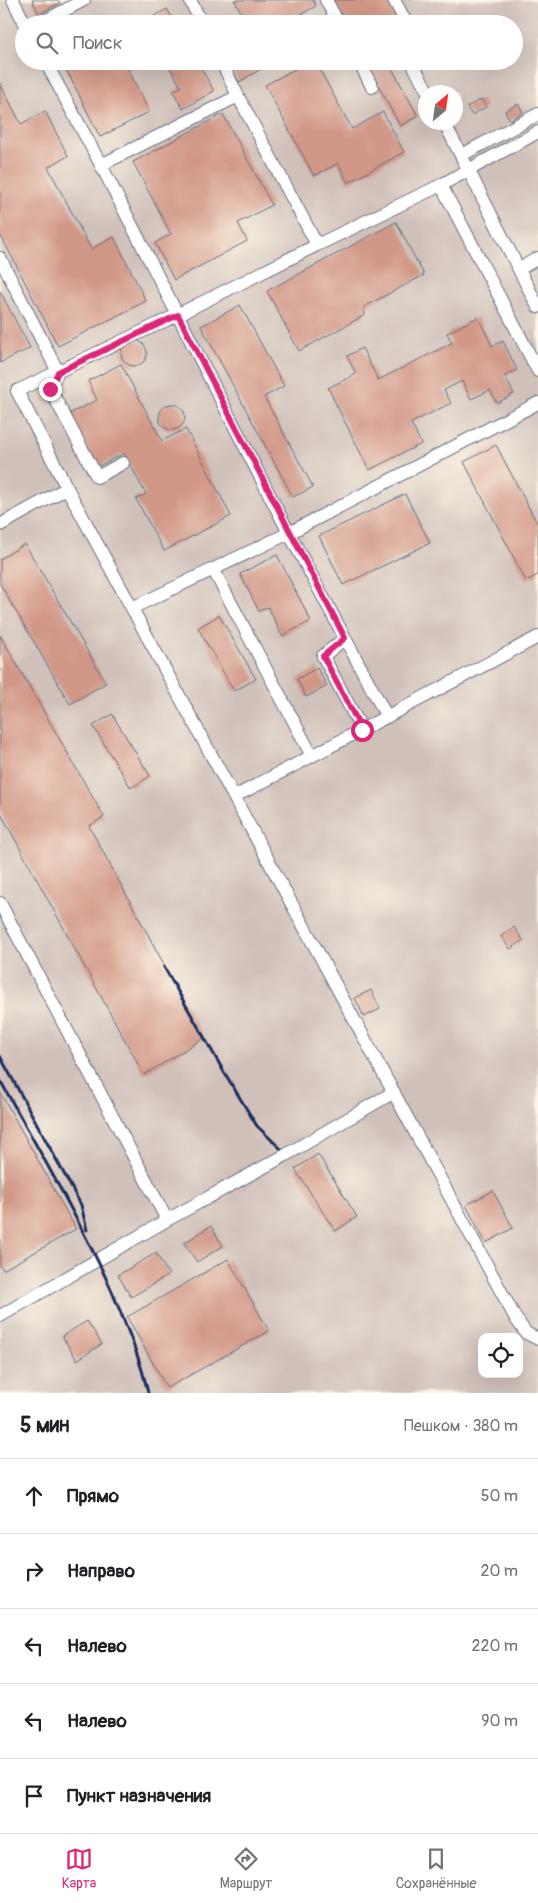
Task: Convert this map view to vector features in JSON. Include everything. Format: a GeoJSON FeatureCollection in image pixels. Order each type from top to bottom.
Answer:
{"type":"FeatureCollection","features":[{"type":"Feature","properties":{"kind":"lane"},"geometry":{"type":"LineString","coordinates":[[13,0],[20,15]]}},
{"type":"Feature","properties":{"kind":"lane"},"geometry":{"type":"LineString","coordinates":[[56,15],[84,0]]}},
{"type":"Feature","properties":{"kind":"lane"},"geometry":{"type":"LineString","coordinates":[[190,0],[198,15]]}},
{"type":"Feature","properties":{"kind":"lane"},"geometry":{"type":"LineString","coordinates":[[326,0],[334,15]]}},
{"type":"Feature","properties":{"kind":"lane"},"geometry":{"type":"LineString","coordinates":[[394,0],[402,15]]}},
{"type":"Feature","properties":{"kind":"lane"},"geometry":{"type":"LineString","coordinates":[[50,70],[289,533],[387,717]]}},
{"type":"Feature","properties":{"kind":"lane"},"geometry":{"type":"LineString","coordinates":[[225,70],[317,245]]}},
{"type":"Feature","properties":{"kind":"lane"},"geometry":{"type":"LineString","coordinates":[[364,70],[372,87]]}},
{"type":"Feature","properties":{"kind":"lane"},"geometry":{"type":"LineString","coordinates":[[416,70],[424,85]]}},
{"type":"Feature","properties":{"kind":"lane"},"geometry":{"type":"LineString","coordinates":[[100,165],[238,96]]}},
{"type":"Feature","properties":{"kind":"lane"},"geometry":{"type":"LineString","coordinates":[[462,154],[538,114]]}},
{"type":"Feature","properties":{"kind":"lane"},"geometry":{"type":"LineString","coordinates":[[448,130],[538,307]]}},
{"type":"Feature","properties":{"kind":"lane"},"geometry":{"type":"LineString","coordinates":[[538,132],[441,185],[178,315],[17,391],[67,488],[516,1319],[526,1333],[538,1339]]}},
{"type":"Feature","properties":{"kind":"lane"},"geometry":{"type":"LineString","coordinates":[[441,185],[538,371]]}},
{"type":"Feature","properties":{"kind":"lane"},"geometry":{"type":"LineString","coordinates":[[0,258],[58,372]]}},
{"type":"Feature","properties":{"kind":"lane"},"geometry":{"type":"LineString","coordinates":[[519,269],[538,258]]}},
{"type":"Feature","properties":{"kind":"lane"},"geometry":{"type":"LineString","coordinates":[[58,372],[50,389],[97,478],[123,463]]}},
{"type":"Feature","properties":{"kind":"lane"},"geometry":{"type":"LineString","coordinates":[[132,608],[289,533],[538,403]]}},
{"type":"Feature","properties":{"kind":"lane"},"geometry":{"type":"LineString","coordinates":[[0,526],[67,488]]}},
{"type":"Feature","properties":{"kind":"lane"},"geometry":{"type":"LineString","coordinates":[[213,569],[312,756]]}},
{"type":"Feature","properties":{"kind":"lane"},"geometry":{"type":"LineString","coordinates":[[345,638],[323,656],[362,730]]}},
{"type":"Feature","properties":{"kind":"lane"},"geometry":{"type":"LineString","coordinates":[[234,797],[538,638]]}},
{"type":"Feature","properties":{"kind":"lane"},"geometry":{"type":"LineString","coordinates":[[0,903],[167,1220]]}},
{"type":"Feature","properties":{"kind":"lane"},"geometry":{"type":"LineString","coordinates":[[0,1316],[394,1092]]}},
{"type":"Feature","properties":{"kind":"shaded area"},"geometry":{"type":"Polygon","coordinates":[[[0,0],[535,0],[538,6],[538,1393],[0,1393],[0,0]]]}},
{"type":"Feature","properties":{"kind":"building"},"geometry":{"type":"Polygon","coordinates":[[[32,0],[58,0],[60,3],[39,14],[32,0]]]}},
{"type":"Feature","properties":{"kind":"building"},"geometry":{"type":"Polygon","coordinates":[[[234,0],[313,0],[316,6],[300,15],[243,15],[234,0]]]}},
{"type":"Feature","properties":{"kind":"building"},"geometry":{"type":"Polygon","coordinates":[[[332,0],[387,0],[395,15],[340,15],[332,0]]]}},
{"type":"Feature","properties":{"kind":"building"},"geometry":{"type":"Polygon","coordinates":[[[167,9],[171,15],[156,15],[167,9]]]}},
{"type":"Feature","properties":{"kind":"building"},"geometry":{"type":"Polygon","coordinates":[[[66,70],[128,70],[149,112],[100,137],[66,70]]]}},
{"type":"Feature","properties":{"kind":"building"},"geometry":{"type":"Polygon","coordinates":[[[171,70],[202,70],[214,91],[183,109],[173,91],[181,87],[171,70]]]}},
{"type":"Feature","properties":{"kind":"building"},"geometry":{"type":"Polygon","coordinates":[[[232,70],[260,70],[239,82],[232,70]]]}},
{"type":"Feature","properties":{"kind":"building"},"geometry":{"type":"Polygon","coordinates":[[[293,70],[320,70],[352,129],[383,112],[404,152],[348,183],[338,163],[314,176],[265,85],[293,70]]]}},
{"type":"Feature","properties":{"kind":"building"},"geometry":{"type":"Polygon","coordinates":[[[370,70],[393,70],[418,116],[400,126],[370,70]]]}},
{"type":"Feature","properties":{"kind":"building"},"geometry":{"type":"Polygon","coordinates":[[[0,83],[21,124],[45,111],[68,156],[48,167],[91,249],[114,237],[146,301],[58,346],[0,234],[0,83]]]}},
{"type":"Feature","properties":{"kind":"building"},"geometry":{"type":"Polygon","coordinates":[[[482,99],[486,107],[472,115],[467,107],[482,99]]]}},
{"type":"Feature","properties":{"kind":"building"},"geometry":{"type":"Polygon","coordinates":[[[518,104],[523,112],[510,120],[505,111],[518,104]]]}},
{"type":"Feature","properties":{"kind":"building"},"geometry":{"type":"Polygon","coordinates":[[[223,114],[272,205],[238,223],[247,241],[174,280],[155,243],[171,234],[133,162],[223,114]]]}},
{"type":"Feature","properties":{"kind":"building"},"geometry":{"type":"Polygon","coordinates":[[[396,222],[424,275],[364,307],[365,315],[299,351],[267,291],[396,222]]]}},
{"type":"Feature","properties":{"kind":"building"},"geometry":{"type":"Polygon","coordinates":[[[0,291],[30,348],[0,363],[0,291]]]}},
{"type":"Feature","properties":{"kind":"building"},"geometry":{"type":"Polygon","coordinates":[[[240,305],[284,386],[264,397],[313,487],[293,497],[201,326],[240,305]]]}},
{"type":"Feature","properties":{"kind":"building"},"geometry":{"type":"Polygon","coordinates":[[[478,317],[492,346],[503,341],[517,370],[505,376],[514,394],[497,403],[490,390],[471,399],[462,381],[444,390],[451,403],[411,423],[421,444],[369,470],[328,388],[356,374],[347,356],[362,348],[378,380],[452,343],[447,333],[478,317]]]}},
{"type":"Feature","properties":{"kind":"building"},"geometry":{"type":"Polygon","coordinates":[[[134,340],[143,344],[147,353],[143,362],[134,366],[125,362],[121,353],[125,344],[134,340]]]}},
{"type":"Feature","properties":{"kind":"building"},"geometry":{"type":"Polygon","coordinates":[[[121,364],[162,441],[186,429],[231,516],[164,551],[136,499],[146,494],[124,453],[97,467],[69,414],[97,400],[88,381],[121,364]]]}},
{"type":"Feature","properties":{"kind":"building"},"geometry":{"type":"Polygon","coordinates":[[[172,404],[181,408],[185,417],[181,426],[172,430],[163,426],[159,417],[163,408],[172,404]]]}},
{"type":"Feature","properties":{"kind":"building"},"geometry":{"type":"Polygon","coordinates":[[[496,445],[538,525],[538,575],[526,581],[464,462],[496,445]]]}},
{"type":"Feature","properties":{"kind":"building"},"geometry":{"type":"Polygon","coordinates":[[[405,494],[430,543],[343,585],[319,536],[405,494]]]}},
{"type":"Feature","properties":{"kind":"building"},"geometry":{"type":"Polygon","coordinates":[[[25,544],[106,683],[70,704],[0,584],[0,559],[25,544]]]}},
{"type":"Feature","properties":{"kind":"building"},"geometry":{"type":"Polygon","coordinates":[[[277,555],[311,621],[282,636],[268,607],[259,611],[240,574],[277,555]]]}},
{"type":"Feature","properties":{"kind":"building"},"geometry":{"type":"Polygon","coordinates":[[[219,615],[256,679],[234,691],[198,628],[219,615]]]}},
{"type":"Feature","properties":{"kind":"building"},"geometry":{"type":"Polygon","coordinates":[[[0,635],[104,817],[89,826],[204,1038],[144,1075],[0,812],[0,635]]]}},
{"type":"Feature","properties":{"kind":"building"},"geometry":{"type":"Polygon","coordinates":[[[317,668],[327,686],[306,697],[297,679],[317,668]]]}},
{"type":"Feature","properties":{"kind":"building"},"geometry":{"type":"Polygon","coordinates":[[[112,714],[150,776],[131,788],[93,726],[112,714]]]}},
{"type":"Feature","properties":{"kind":"building"},"geometry":{"type":"Polygon","coordinates":[[[514,927],[523,940],[510,949],[501,936],[514,927]]]}},
{"type":"Feature","properties":{"kind":"building"},"geometry":{"type":"Polygon","coordinates":[[[371,990],[380,1009],[364,1017],[355,998],[371,990]]]}},
{"type":"Feature","properties":{"kind":"building"},"geometry":{"type":"Polygon","coordinates":[[[0,1092],[76,1229],[3,1270],[0,1265],[0,1092]]]}},
{"type":"Feature","properties":{"kind":"building"},"geometry":{"type":"Polygon","coordinates":[[[318,1154],[357,1217],[335,1231],[295,1169],[318,1154]]]}},
{"type":"Feature","properties":{"kind":"building"},"geometry":{"type":"Polygon","coordinates":[[[493,1191],[513,1228],[486,1243],[466,1205],[493,1191]]]}},
{"type":"Feature","properties":{"kind":"building"},"geometry":{"type":"Polygon","coordinates":[[[211,1226],[223,1246],[197,1262],[184,1243],[211,1226]]]}},
{"type":"Feature","properties":{"kind":"building"},"geometry":{"type":"Polygon","coordinates":[[[156,1253],[169,1275],[131,1297],[118,1275],[156,1253]]]}},
{"type":"Feature","properties":{"kind":"building"},"geometry":{"type":"Polygon","coordinates":[[[228,1259],[269,1331],[167,1388],[127,1317],[228,1259]]]}},
{"type":"Feature","properties":{"kind":"building"},"geometry":{"type":"Polygon","coordinates":[[[87,1321],[102,1344],[77,1360],[62,1336],[87,1321]]]}},
{"type":"Feature","properties":{"kind":"railway"},"geometry":{"type":"LineString","coordinates":[[164,967],[257,1126],[281,1149]]}},
{"type":"Feature","properties":{"kind":"railway"},"geometry":{"type":"LineString","coordinates":[[0,1056],[81,1205],[87,1230]]}},
{"type":"Feature","properties":{"kind":"railway"},"geometry":{"type":"LineString","coordinates":[[0,1080],[71,1209],[111,1289],[127,1327],[148,1393]]}},
{"type":"Feature","properties":{"kind":"route"},"geometry":{"type":"LineString","coordinates":[[50,389],[58,372],[178,315],[289,533],[345,638],[323,656],[362,730]]}}]}
